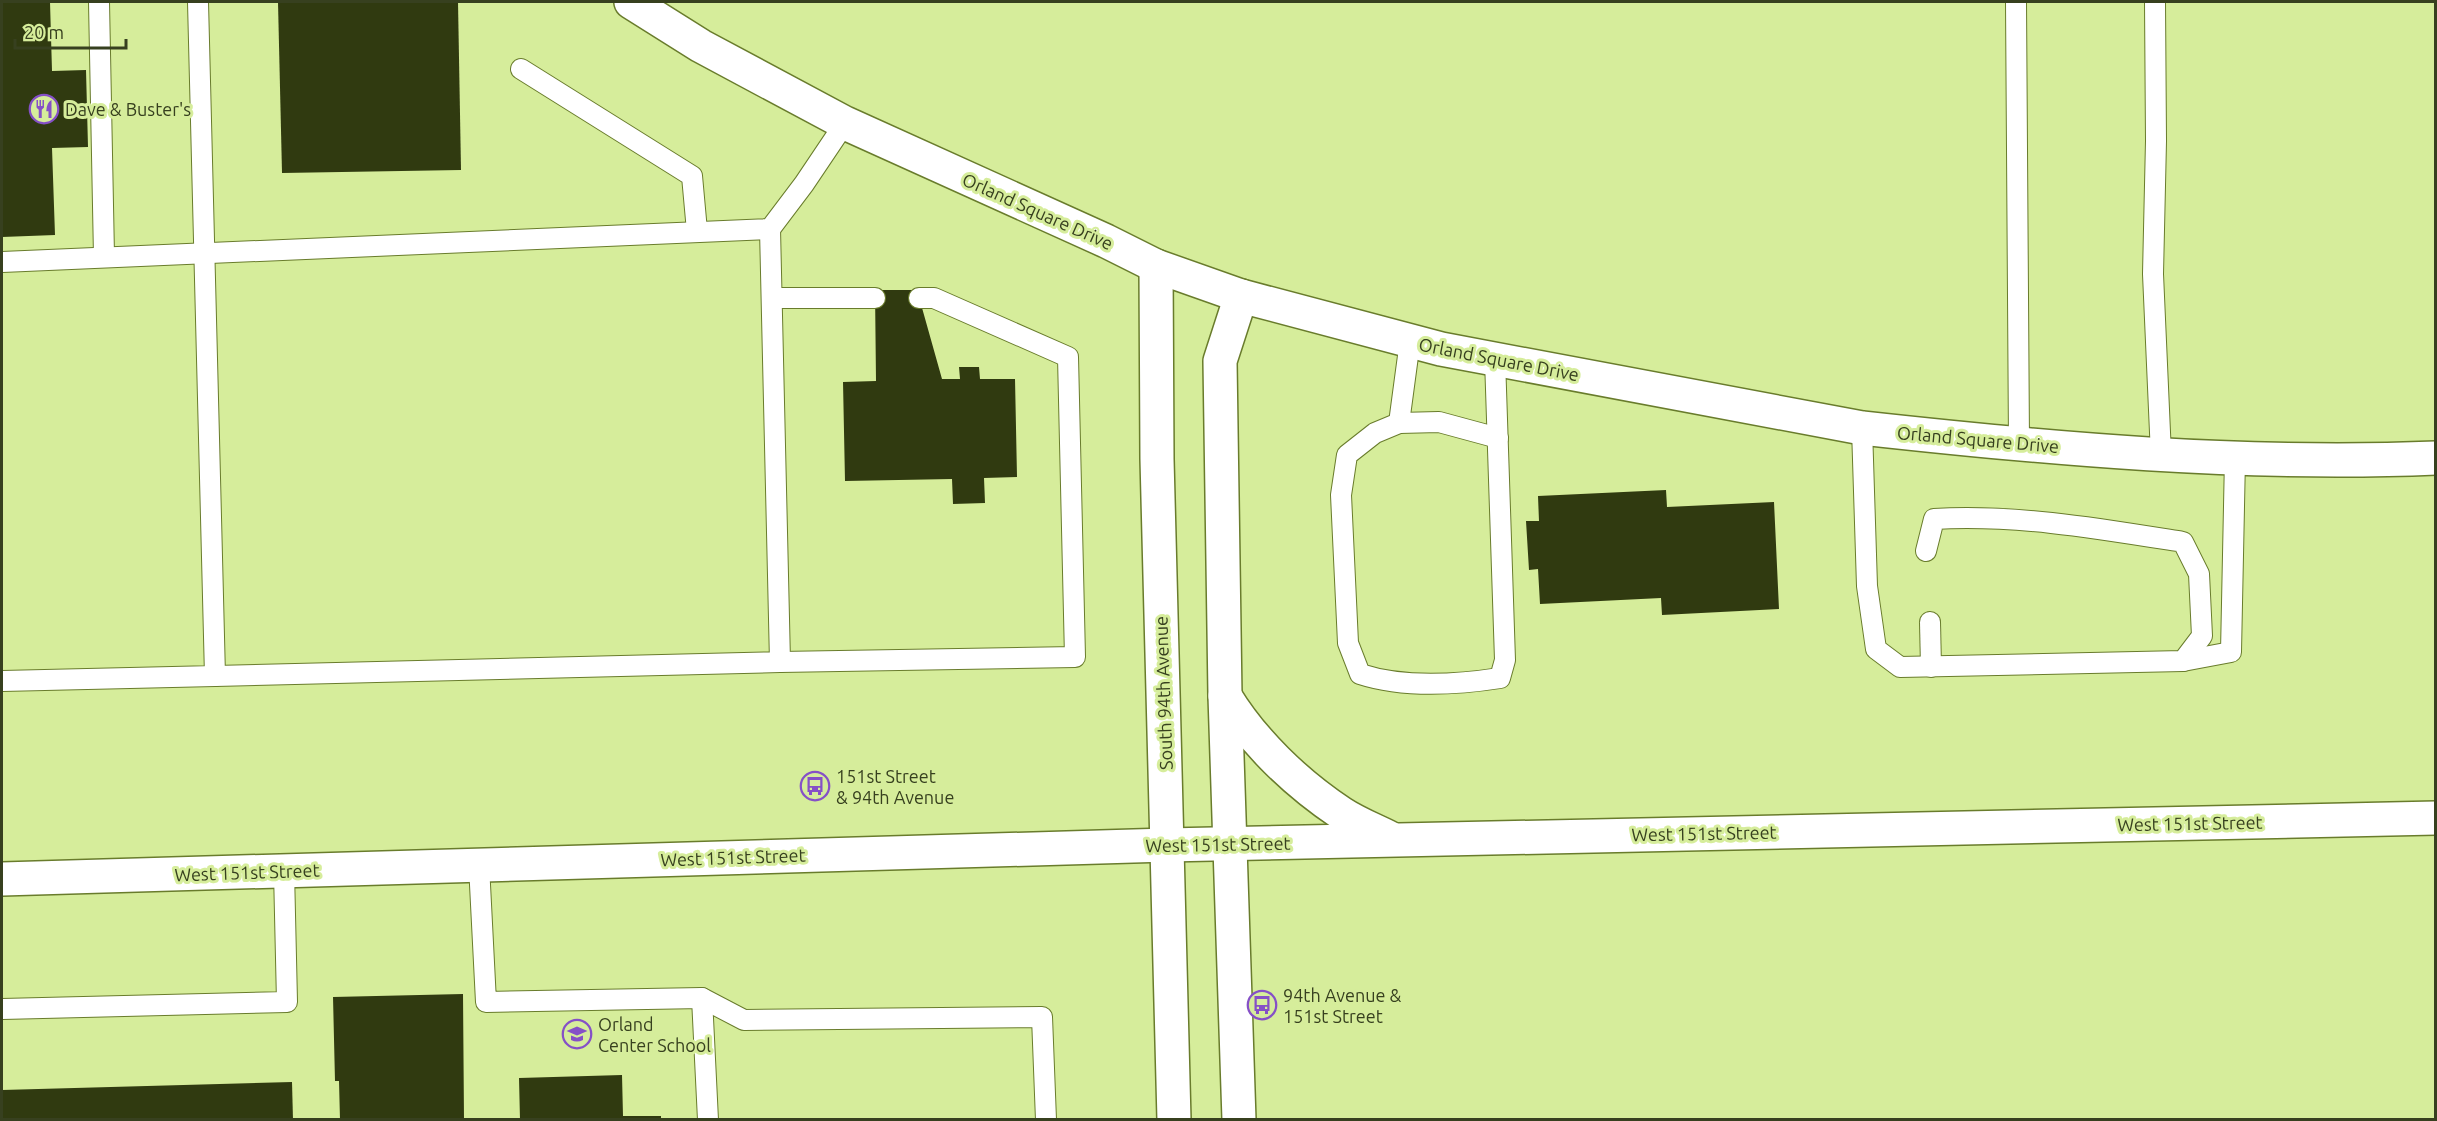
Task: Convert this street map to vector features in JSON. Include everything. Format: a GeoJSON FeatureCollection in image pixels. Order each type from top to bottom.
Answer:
{"type":"FeatureCollection","features":[{"type":"Feature","properties":{"kind":"street","name":"Orland Square Drive"},"geometry":{"type":"LineString","coordinates":[[631,2],[701,46],[846,123],[1156,266],[1241,296],[1410,341],[1863,428],[2161,455],[2235,458],[2436,458]]}},
{"type":"Feature","properties":{"kind":"street","name":"South 94th Avenue"},"geometry":{"type":"LineString","coordinates":[[1156,266],[1157,459],[1174,1119]]}},
{"type":"Feature","properties":{"kind":"street"},"geometry":{"type":"LineString","coordinates":[[1239,1119],[1225,696],[1220,361],[1241,296]]}},
{"type":"Feature","properties":{"kind":"street"},"geometry":{"type":"LineString","coordinates":[[1225,696],[1238,717],[1259,742],[1302,782],[1342,814],[1395,840]]}},
{"type":"Feature","properties":{"kind":"street","name":"West 151st Street"},"geometry":{"type":"LineString","coordinates":[[2,879],[1230,843],[2436,818]]}},
{"type":"Feature","properties":{"kind":"lane"},"geometry":{"type":"LineString","coordinates":[[99,2],[105,256]]}},
{"type":"Feature","properties":{"kind":"lane"},"geometry":{"type":"LineString","coordinates":[[198,2],[214,676]]}},
{"type":"Feature","properties":{"kind":"lane"},"geometry":{"type":"LineString","coordinates":[[2016,2],[2019,443]]}},
{"type":"Feature","properties":{"kind":"lane"},"geometry":{"type":"LineString","coordinates":[[2155,2],[2157,141],[2153,274],[2161,455]]}},
{"type":"Feature","properties":{"kind":"lane"},"geometry":{"type":"LineString","coordinates":[[521,69],[692,176],[697,231]]}},
{"type":"Feature","properties":{"kind":"lane"},"geometry":{"type":"LineString","coordinates":[[780,662],[770,229],[846,123]]}},
{"type":"Feature","properties":{"kind":"lane"},"geometry":{"type":"LineString","coordinates":[[2,262],[770,229]]}},
{"type":"Feature","properties":{"kind":"lane"},"geometry":{"type":"LineString","coordinates":[[772,298],[875,298]]}},
{"type":"Feature","properties":{"kind":"lane"},"geometry":{"type":"LineString","coordinates":[[2,681],[1075,657],[1068,357],[934,298],[920,298]]}},
{"type":"Feature","properties":{"kind":"lane"},"geometry":{"type":"LineString","coordinates":[[1399,423],[1410,341]]}},
{"type":"Feature","properties":{"kind":"lane"},"geometry":{"type":"LineString","coordinates":[[1496,359],[1505,660],[1500,678],[1474,682],[1385,682],[1360,674],[1347,643],[1341,495],[1347,455],[1375,433],[1399,423],[1439,422],[1498,438]]}},
{"type":"Feature","properties":{"kind":"lane"},"geometry":{"type":"LineString","coordinates":[[1863,428],[1867,586],[1876,649],[1900,667],[2183,661],[2231,652],[2235,458]]}},
{"type":"Feature","properties":{"kind":"lane"},"geometry":{"type":"LineString","coordinates":[[1926,551],[1934,519],[1970,517],[2117,531],[2183,542],[2199,574],[2202,636],[2183,661]]}},
{"type":"Feature","properties":{"kind":"lane"},"geometry":{"type":"LineString","coordinates":[[1930,622],[1931,667]]}},
{"type":"Feature","properties":{"kind":"lane"},"geometry":{"type":"LineString","coordinates":[[479,865],[486,1002],[702,998],[744,1020],[1041,1017],[1046,1119]]}},
{"type":"Feature","properties":{"kind":"lane"},"geometry":{"type":"LineString","coordinates":[[2,1009],[287,1002],[284,871]]}},
{"type":"Feature","properties":{"kind":"lane"},"geometry":{"type":"LineString","coordinates":[[702,998],[708,1119]]}},
{"type":"Feature","properties":{"kind":"building","name":"Dave & Buster's"},"geometry":{"type":"Polygon","coordinates":[[[2,2],[50,2],[52,71],[86,70],[88,147],[52,148],[55,235],[2,237],[2,2]]]}},
{"type":"Feature","properties":{"kind":"building"},"geometry":{"type":"Polygon","coordinates":[[[278,2],[458,2],[461,170],[282,173],[278,2]]]}},
{"type":"Feature","properties":{"kind":"building"},"geometry":{"type":"Polygon","coordinates":[[[875,290],[917,290],[942,379],[960,379],[959,367],[979,367],[980,379],[1015,379],[1017,477],[984,478],[985,503],[953,504],[952,479],[845,481],[843,382],[876,381],[875,290]]]}},
{"type":"Feature","properties":{"kind":"building"},"geometry":{"type":"Polygon","coordinates":[[[1666,490],[1667,507],[1774,502],[1779,609],[1662,615],[1661,598],[1540,604],[1538,569],[1529,570],[1526,521],[1539,521],[1538,496],[1666,490]]]}},
{"type":"Feature","properties":{"kind":"building"},"geometry":{"type":"Polygon","coordinates":[[[463,994],[464,1120],[340,1120],[339,1081],[335,1081],[333,997],[463,994]]]}},
{"type":"Feature","properties":{"kind":"building"},"geometry":{"type":"Polygon","coordinates":[[[622,1075],[623,1116],[661,1116],[661,1120],[520,1120],[519,1078],[622,1075]]]}},
{"type":"Feature","properties":{"kind":"building"},"geometry":{"type":"Polygon","coordinates":[[[292,1082],[293,1120],[2,1120],[2,1090],[292,1082]]]}},
{"type":"Feature","properties":{"kind":"place","name":"Dave & Buster's"},"geometry":{"type":"Point","coordinates":[44,109]}},
{"type":"Feature","properties":{"kind":"place","name":"151st Street & 94th Avenue"},"geometry":{"type":"Point","coordinates":[815,786]}},
{"type":"Feature","properties":{"kind":"place","name":"94th Avenue & 151st Street"},"geometry":{"type":"Point","coordinates":[1262,1005]}},
{"type":"Feature","properties":{"kind":"place","name":"Orland Center School"},"geometry":{"type":"Point","coordinates":[577,1034]}}]}
